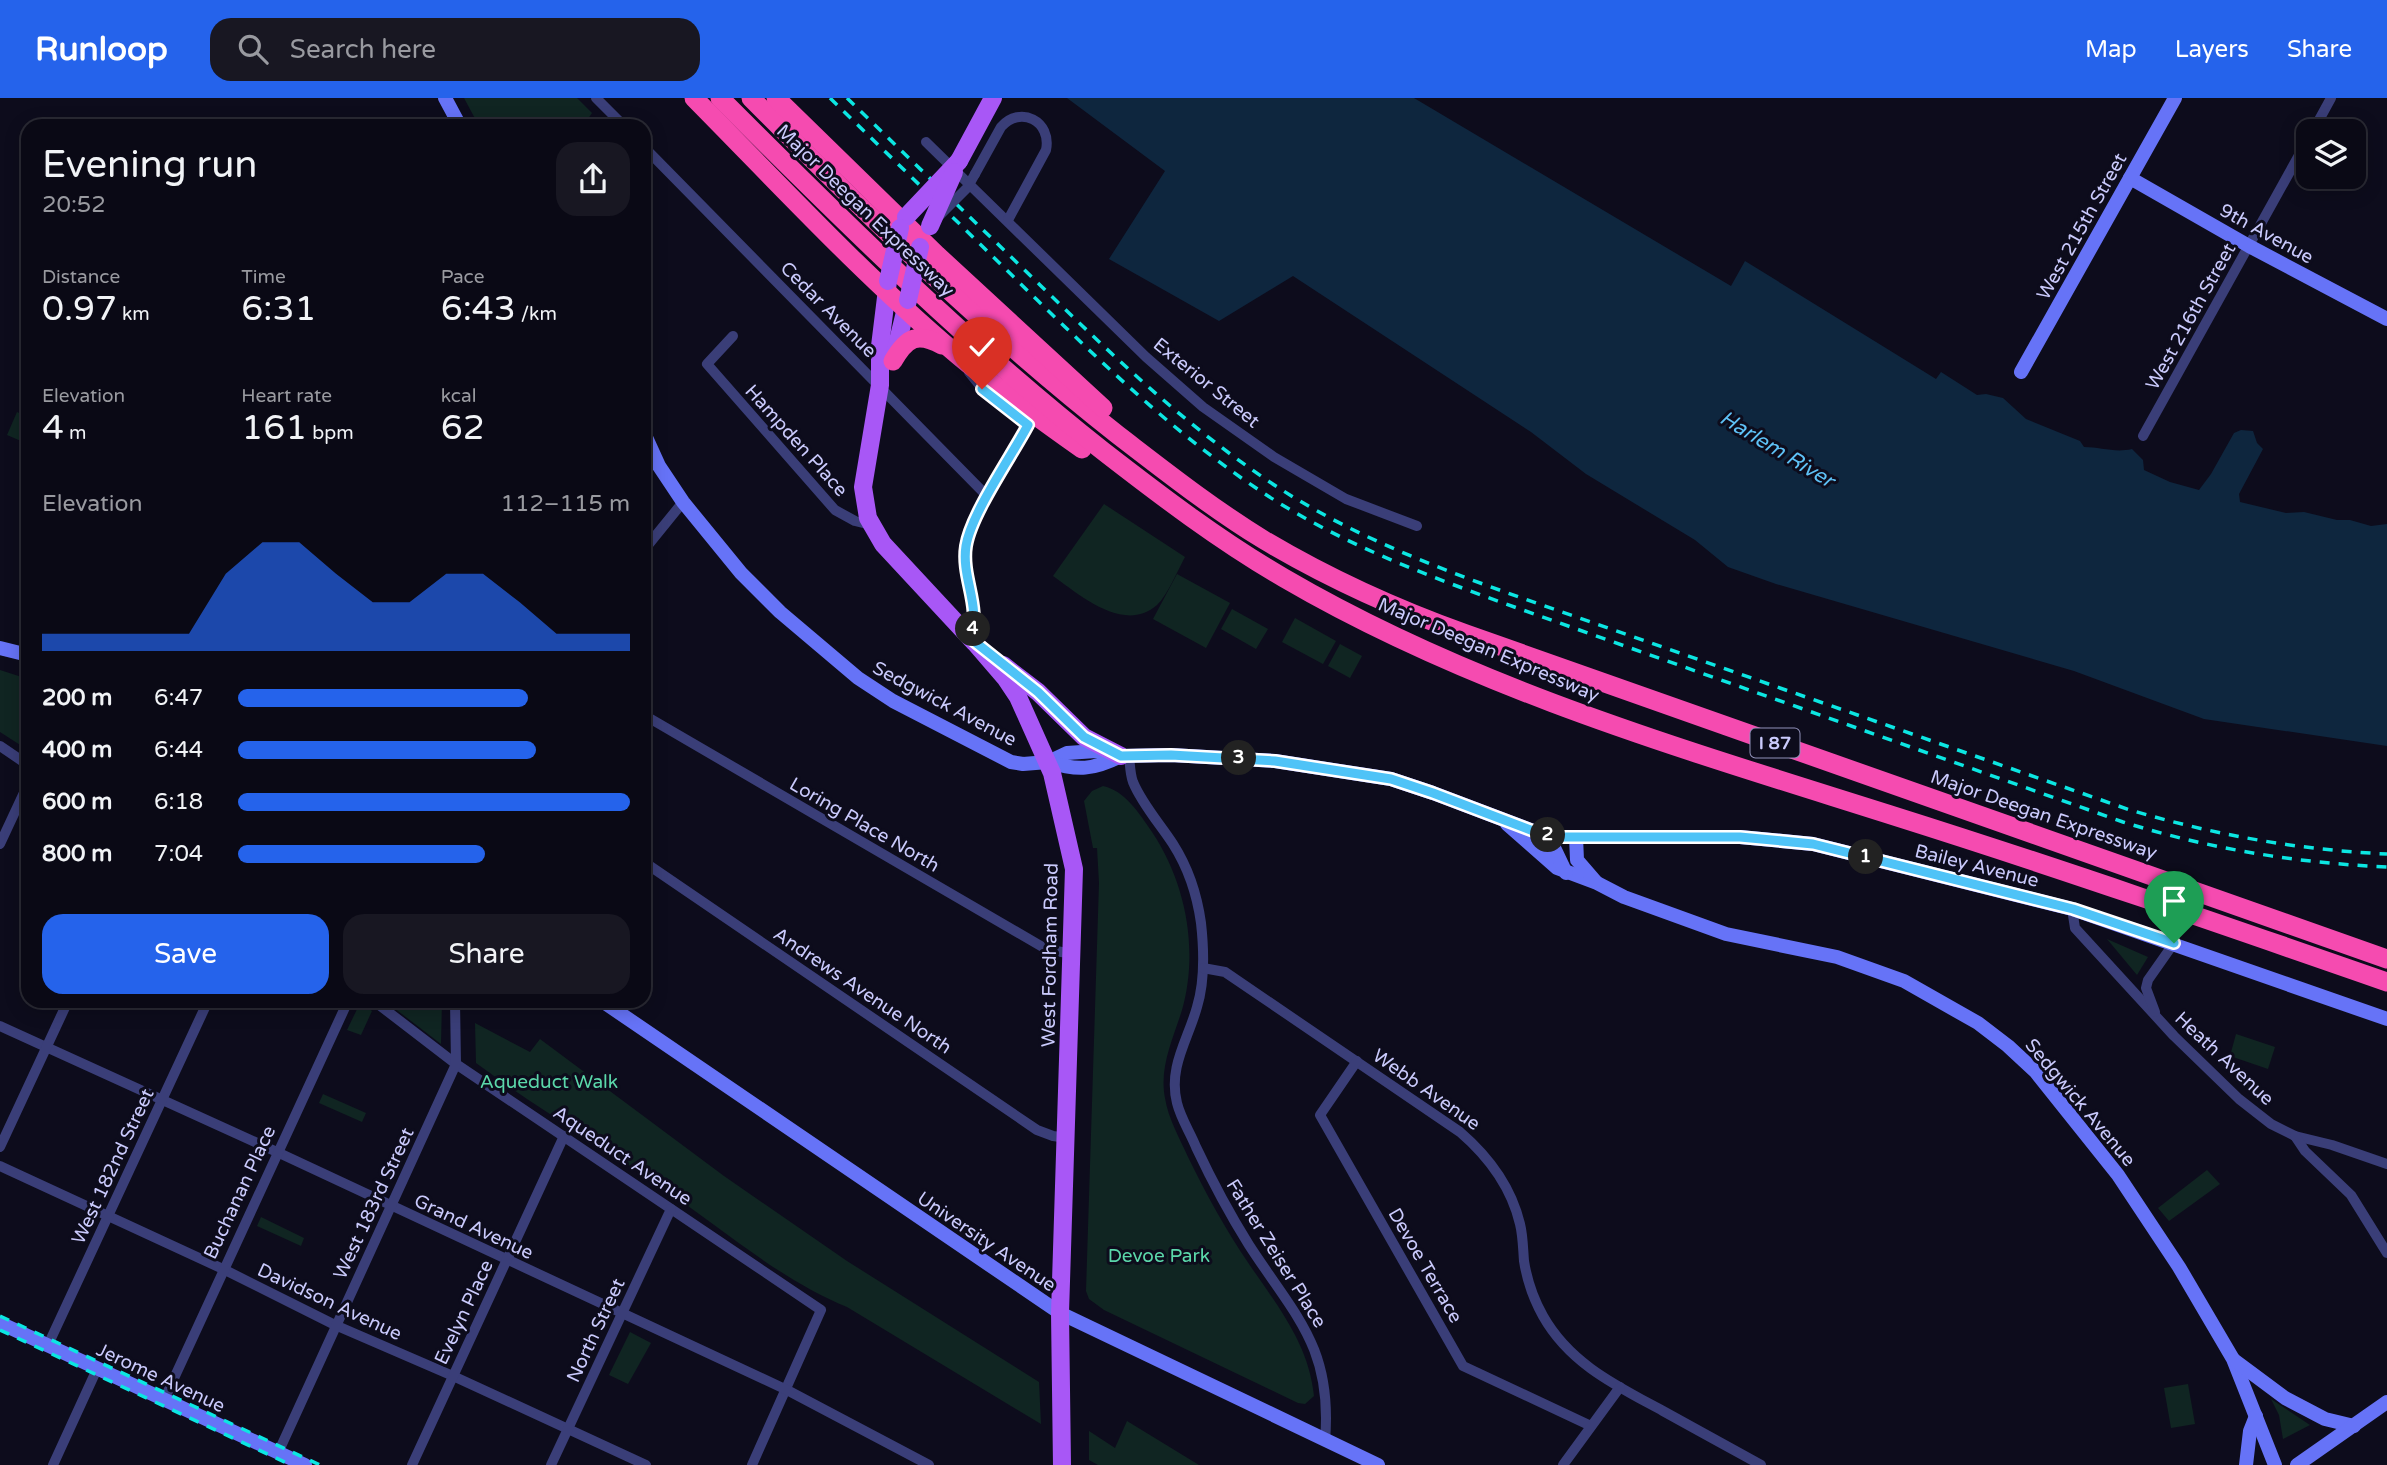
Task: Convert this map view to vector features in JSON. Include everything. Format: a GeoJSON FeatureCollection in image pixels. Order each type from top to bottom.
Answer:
{"type":"FeatureCollection","features":[{"type":"Feature","properties":{"kind":"highway"},"geometry":{"type":"LineString","coordinates":[[694,98],[953,352],[1000,390],[1082,449],[1186,514]]}},
{"type":"Feature","properties":{"kind":"highway","name":"Major Deegan Expressway"},"geometry":{"type":"LineString","coordinates":[[720,98],[944,317],[1063,419],[1186,514],[1284,578],[1353,615],[1459,666],[1531,695],[1677,747],[2101,882],[2387,982]]}},
{"type":"Feature","properties":{"kind":"highway","name":"Major Deegan Expressway"},"geometry":{"type":"LineString","coordinates":[[751,98],[956,298],[1054,383],[1182,484],[1290,555],[1429,621],[2387,958]]}},
{"type":"Feature","properties":{"kind":"highway"},"geometry":{"type":"LineString","coordinates":[[776,98],[903,222],[924,237],[1182,484]]}},
{"type":"Feature","properties":{"kind":"highway"},"geometry":{"type":"LineString","coordinates":[[893,361],[904,344],[915,338],[933,341],[953,352]]}},
{"type":"Feature","properties":{"kind":"main road","name":"West Fordham Road"},"geometry":{"type":"LineString","coordinates":[[880,385],[893,361],[924,237],[959,161],[993,98]]}},
{"type":"Feature","properties":{"kind":"main road","name":"West Fordham Road"},"geometry":{"type":"LineString","coordinates":[[959,161],[903,222],[893,252],[880,346],[880,385],[863,487],[864,502],[871,525],[883,544],[973,640],[1018,697],[1048,762],[1058,793],[1074,869],[1060,1313],[1062,1465]]}},
{"type":"Feature","properties":{"kind":"main road"},"geometry":{"type":"LineString","coordinates":[[973,640],[1038,692],[1084,737],[1125,756]]}},
{"type":"Feature","properties":{"kind":"street"},"geometry":{"type":"LineString","coordinates":[[445,98],[456,119]]}},
{"type":"Feature","properties":{"kind":"street"},"geometry":{"type":"LineString","coordinates":[[596,98],[617,119]]}},
{"type":"Feature","properties":{"kind":"street","name":"West 215th Street"},"geometry":{"type":"LineString","coordinates":[[2021,372],[2175,98]]}},
{"type":"Feature","properties":{"kind":"street"},"geometry":{"type":"LineString","coordinates":[[2320,119],[2331,98]]}},
{"type":"Feature","properties":{"kind":"street"},"geometry":{"type":"LineString","coordinates":[[924,237],[967,188],[1001,127],[1011,118],[1020,116],[1031,118],[1040,124],[1045,131],[1047,142],[1045,153],[1008,220]]}},
{"type":"Feature","properties":{"kind":"street","name":"Exterior Street"},"geometry":{"type":"LineString","coordinates":[[926,142],[1146,358],[1203,407],[1274,457],[1346,499],[1417,526]]}},
{"type":"Feature","properties":{"kind":"street","name":"Cedar Avenue"},"geometry":{"type":"LineString","coordinates":[[651,153],[988,497]]}},
{"type":"Feature","properties":{"kind":"street"},"geometry":{"type":"LineString","coordinates":[[959,161],[973,167],[983,159]]}},
{"type":"Feature","properties":{"kind":"street","name":"West 216th Street"},"geometry":{"type":"LineString","coordinates":[[2143,436],[2296,161]]}},
{"type":"Feature","properties":{"kind":"street","name":"9th Avenue"},"geometry":{"type":"LineString","coordinates":[[2130,178],[2249,246],[2387,319]]}},
{"type":"Feature","properties":{"kind":"street","name":"Hampden Place"},"geometry":{"type":"LineString","coordinates":[[733,336],[707,364],[835,510],[855,522],[871,525]]}},
{"type":"Feature","properties":{"kind":"street"},"geometry":{"type":"LineString","coordinates":[[953,352],[982,389],[1028,425],[970,531],[966,566],[975,611],[973,640]]}},
{"type":"Feature","properties":{"kind":"street","name":"Sedgwick Avenue"},"geometry":{"type":"LineString","coordinates":[[651,448],[659,466],[683,502],[741,573],[780,612],[858,678],[893,701],[1011,762],[1048,762],[1074,769],[1100,766],[1125,756],[1171,755],[1275,761],[1391,779],[1545,834]]}},
{"type":"Feature","properties":{"kind":"street"},"geometry":{"type":"LineString","coordinates":[[651,541],[683,502]]}},
{"type":"Feature","properties":{"kind":"street"},"geometry":{"type":"LineString","coordinates":[[0,648],[21,653]]}},
{"type":"Feature","properties":{"kind":"street","name":"Loring Place North"},"geometry":{"type":"LineString","coordinates":[[651,719],[1046,949],[1072,954]]}},
{"type":"Feature","properties":{"kind":"street"},"geometry":{"type":"LineString","coordinates":[[0,746],[21,760]]}},
{"type":"Feature","properties":{"kind":"street"},"geometry":{"type":"LineString","coordinates":[[1125,756],[1134,785],[1175,846],[1196,890],[1203,968]]}},
{"type":"Feature","properties":{"kind":"street"},"geometry":{"type":"LineString","coordinates":[[0,844],[21,800]]}},
{"type":"Feature","properties":{"kind":"street","name":"Sedgwick Avenue"},"geometry":{"type":"LineString","coordinates":[[1504,820],[1524,840],[1566,873],[1726,934],[1837,957],[1905,981],[1978,1023],[2008,1046],[2035,1071],[2118,1175],[2179,1267],[2233,1359],[2275,1465]]}},
{"type":"Feature","properties":{"kind":"street"},"geometry":{"type":"LineString","coordinates":[[1545,834],[1566,873]]}},
{"type":"Feature","properties":{"kind":"street","name":"Bailey Avenue"},"geometry":{"type":"LineString","coordinates":[[1545,834],[1576,837],[1740,837],[1813,844],[2073,909],[2387,1019]]}},
{"type":"Feature","properties":{"kind":"street","name":"Sedgwick Avenue"},"geometry":{"type":"LineString","coordinates":[[1576,837],[1577,860],[1597,883]]}},
{"type":"Feature","properties":{"kind":"street","name":"Andrews Avenue North"},"geometry":{"type":"LineString","coordinates":[[651,867],[1037,1130],[1067,1138]]}},
{"type":"Feature","properties":{"kind":"street","name":"Heath Avenue"},"geometry":{"type":"LineString","coordinates":[[2073,909],[2075,928],[2157,1018],[2239,1100],[2271,1124],[2295,1136],[2332,1144],[2387,1164]]}},
{"type":"Feature","properties":{"kind":"street"},"geometry":{"type":"LineString","coordinates":[[2131,989],[2146,988],[2148,980],[2174,943]]}},
{"type":"Feature","properties":{"kind":"street","name":"Webb Avenue"},"geometry":{"type":"LineString","coordinates":[[1203,968],[1225,972],[1460,1132],[1489,1160],[1500,1175],[1520,1225],[1528,1278],[1545,1318],[1562,1343],[1583,1364],[1620,1387],[1761,1465]]}},
{"type":"Feature","properties":{"kind":"street","name":"Father Zeiser Place"},"geometry":{"type":"LineString","coordinates":[[1203,968],[1198,1004],[1175,1068],[1177,1102],[1182,1118],[1227,1209],[1272,1280],[1292,1305],[1311,1340],[1323,1379],[1326,1402],[1325,1441]]}},
{"type":"Feature","properties":{"kind":"street","name":"Heath Avenue"},"geometry":{"type":"LineString","coordinates":[[2146,988],[2157,1018]]}},
{"type":"Feature","properties":{"kind":"street"},"geometry":{"type":"LineString","coordinates":[[0,1147],[65,1008]]}},
{"type":"Feature","properties":{"kind":"street","name":"West 182nd Street"},"geometry":{"type":"LineString","coordinates":[[48,1345],[205,1008]]}},
{"type":"Feature","properties":{"kind":"street","name":"Buchanan Place"},"geometry":{"type":"LineString","coordinates":[[164,1400],[345,1008]]}},
{"type":"Feature","properties":{"kind":"street","name":"Aqueduct Avenue"},"geometry":{"type":"LineString","coordinates":[[383,1008],[456,1064],[821,1310],[787,1390]]}},
{"type":"Feature","properties":{"kind":"street","name":"West 183rd Street"},"geometry":{"type":"LineString","coordinates":[[278,1452],[456,1064],[455,1008]]}},
{"type":"Feature","properties":{"kind":"street","name":"University Avenue"},"geometry":{"type":"LineString","coordinates":[[612,1008],[1060,1313],[1325,1441],[1354,1460],[1378,1465]]}},
{"type":"Feature","properties":{"kind":"street","name":"Grand Avenue"},"geometry":{"type":"LineString","coordinates":[[0,1026],[787,1390],[929,1465]]}},
{"type":"Feature","properties":{"kind":"street","name":"Devoe Terrace"},"geometry":{"type":"LineString","coordinates":[[1357,1061],[1320,1115],[1463,1366],[1591,1426]]}},
{"type":"Feature","properties":{"kind":"street","name":"Evelyn Place"},"geometry":{"type":"LineString","coordinates":[[412,1465],[564,1136]]}},
{"type":"Feature","properties":{"kind":"street"},"geometry":{"type":"LineString","coordinates":[[2295,1136],[2305,1151],[2351,1195],[2387,1253]]}},
{"type":"Feature","properties":{"kind":"street","name":"Davidson Avenue"},"geometry":{"type":"LineString","coordinates":[[0,1166],[223,1269],[335,1325],[646,1465]]}},
{"type":"Feature","properties":{"kind":"street","name":"North Street"},"geometry":{"type":"LineString","coordinates":[[551,1465],[671,1209]]}},
{"type":"Feature","properties":{"kind":"street","name":"Jerome Avenue"},"geometry":{"type":"LineString","coordinates":[[0,1323],[305,1465]]}},
{"type":"Feature","properties":{"kind":"street"},"geometry":{"type":"LineString","coordinates":[[2233,1359],[2285,1398],[2325,1419],[2354,1426]]}},
{"type":"Feature","properties":{"kind":"street"},"geometry":{"type":"LineString","coordinates":[[53,1465],[97,1369]]}},
{"type":"Feature","properties":{"kind":"street"},"geometry":{"type":"LineString","coordinates":[[1563,1465],[1620,1387]]}},
{"type":"Feature","properties":{"kind":"street"},"geometry":{"type":"LineString","coordinates":[[752,1465],[787,1390]]}},
{"type":"Feature","properties":{"kind":"street"},"geometry":{"type":"LineString","coordinates":[[2297,1465],[2387,1402]]}},
{"type":"Feature","properties":{"kind":"street"},"geometry":{"type":"LineString","coordinates":[[2246,1465],[2250,1431],[2256,1416]]}},
{"type":"Feature","properties":{"kind":"green space"},"geometry":{"type":"Polygon","coordinates":[[[464,98],[577,98],[592,113],[588,119],[475,119],[464,98]]]}},
{"type":"Feature","properties":{"kind":"green space"},"geometry":{"type":"Polygon","coordinates":[[[17,412],[21,414],[21,441],[7,435],[17,412]]]}},
{"type":"Feature","properties":{"kind":"green space"},"geometry":{"type":"Polygon","coordinates":[[[1104,504],[1185,557],[1161,601],[1144,613],[1117,614],[1089,601],[1053,576],[1104,504]]]}},
{"type":"Feature","properties":{"kind":"green space"},"geometry":{"type":"Polygon","coordinates":[[[1177,574],[1230,603],[1206,648],[1153,619],[1177,574]]]}},
{"type":"Feature","properties":{"kind":"green space"},"geometry":{"type":"Polygon","coordinates":[[[1232,609],[1268,629],[1256,649],[1221,629],[1232,609]]]}},
{"type":"Feature","properties":{"kind":"green space"},"geometry":{"type":"Polygon","coordinates":[[[1295,618],[1336,641],[1323,664],[1282,642],[1295,618]]]}},
{"type":"Feature","properties":{"kind":"green space"},"geometry":{"type":"Polygon","coordinates":[[[1340,644],[1362,656],[1350,678],[1328,666],[1340,644]]]}},
{"type":"Feature","properties":{"kind":"green space"},"geometry":{"type":"Polygon","coordinates":[[[0,670],[21,677],[21,746],[0,732],[0,670]]]}},
{"type":"Feature","properties":{"kind":"green space","name":"Devoe Park"},"geometry":{"type":"Polygon","coordinates":[[[1103,786],[1118,792],[1142,818],[1164,852],[1181,895],[1189,941],[1189,964],[1182,1010],[1165,1064],[1167,1106],[1188,1157],[1217,1212],[1299,1342],[1311,1377],[1314,1396],[1305,1404],[1104,1310],[1089,1299],[1086,1291],[1099,883],[1097,848],[1093,848],[1084,801],[1092,791],[1103,786]]]}},
{"type":"Feature","properties":{"kind":"green space"},"geometry":{"type":"Polygon","coordinates":[[[2107,939],[2148,957],[2137,975],[2107,939]]]}},
{"type":"Feature","properties":{"kind":"green space"},"geometry":{"type":"Polygon","coordinates":[[[358,1008],[372,1011],[361,1035],[347,1030],[358,1008]]]}},
{"type":"Feature","properties":{"kind":"green space","name":"Aqueduct Walk"},"geometry":{"type":"Polygon","coordinates":[[[394,1008],[442,1008],[441,1044],[394,1008]]]}},
{"type":"Feature","properties":{"kind":"green space","name":"Aqueduct Walk"},"geometry":{"type":"Polygon","coordinates":[[[475,1023],[530,1052],[540,1039],[724,1176],[847,1261],[1039,1382],[1041,1424],[847,1307],[776,1269],[689,1206],[499,1080],[476,1063],[475,1023]]]}},
{"type":"Feature","properties":{"kind":"green space"},"geometry":{"type":"Polygon","coordinates":[[[2236,1034],[2275,1047],[2268,1069],[2230,1056],[2236,1034]]]}},
{"type":"Feature","properties":{"kind":"green space"},"geometry":{"type":"Polygon","coordinates":[[[323,1094],[366,1113],[362,1122],[319,1103],[323,1094]]]}},
{"type":"Feature","properties":{"kind":"green space"},"geometry":{"type":"Polygon","coordinates":[[[2207,1170],[2220,1184],[2169,1221],[2158,1208],[2207,1170]]]}},
{"type":"Feature","properties":{"kind":"green space"},"geometry":{"type":"Polygon","coordinates":[[[261,1217],[304,1238],[301,1246],[257,1226],[261,1217]]]}},
{"type":"Feature","properties":{"kind":"green space"},"geometry":{"type":"Polygon","coordinates":[[[630,1332],[651,1343],[628,1384],[609,1375],[630,1332]]]}},
{"type":"Feature","properties":{"kind":"green space"},"geometry":{"type":"Polygon","coordinates":[[[2188,1384],[2195,1424],[2171,1428],[2164,1388],[2188,1384]]]}},
{"type":"Feature","properties":{"kind":"green space"},"geometry":{"type":"Polygon","coordinates":[[[2271,1399],[2310,1425],[2283,1439],[2279,1415],[2271,1399]]]}},
{"type":"Feature","properties":{"kind":"green space"},"geometry":{"type":"Polygon","coordinates":[[[1127,1421],[1199,1465],[1098,1465],[1089,1460],[1089,1431],[1115,1448],[1127,1421]]]}},
{"type":"Feature","properties":{"kind":"water","name":"Harlem River"},"geometry":{"type":"Polygon","coordinates":[[[1067,98],[1414,98],[1731,286],[1745,261],[1936,379],[1941,372],[1977,395],[2003,398],[2026,419],[2080,441],[2084,447],[2132,449],[2143,460],[2144,470],[2170,482],[2199,490],[2234,433],[2241,430],[2253,431],[2257,443],[2263,449],[2239,494],[2240,502],[2286,513],[2304,512],[2371,526],[2387,524],[2387,746],[2204,719],[2074,671],[1776,584],[1728,567],[1695,540],[1586,474],[1531,432],[1293,276],[1219,321],[1109,259],[1165,171],[1067,98]]]}},
{"type":"Feature","properties":{"kind":"railway"},"geometry":{"type":"LineString","coordinates":[[830,98],[1084,346],[1167,420],[1256,488],[1351,542],[1486,597],[2123,822],[2188,840],[2254,853],[2387,867]]}},
{"type":"Feature","properties":{"kind":"railway"},"geometry":{"type":"LineString","coordinates":[[847,98],[1094,337],[1175,410],[1261,476],[1291,496],[1354,530],[1485,585],[2130,810],[2257,840],[2387,854]]}},
{"type":"Feature","properties":{"kind":"railway"},"geometry":{"type":"LineString","coordinates":[[0,1316],[320,1465]]}},
{"type":"Feature","properties":{"kind":"railway"},"geometry":{"type":"LineString","coordinates":[[0,1330],[291,1465]]}},
{"type":"Feature","properties":{"kind":"route"},"geometry":{"type":"LineString","coordinates":[[982,389],[1028,425],[970,531],[965,557],[975,611],[970,638],[1038,692],[1084,737],[1121,756],[1171,755],[1275,761],[1391,779],[1541,834],[1559,837],[1740,837],[1813,844],[2073,909],[2174,943]]}}]}
